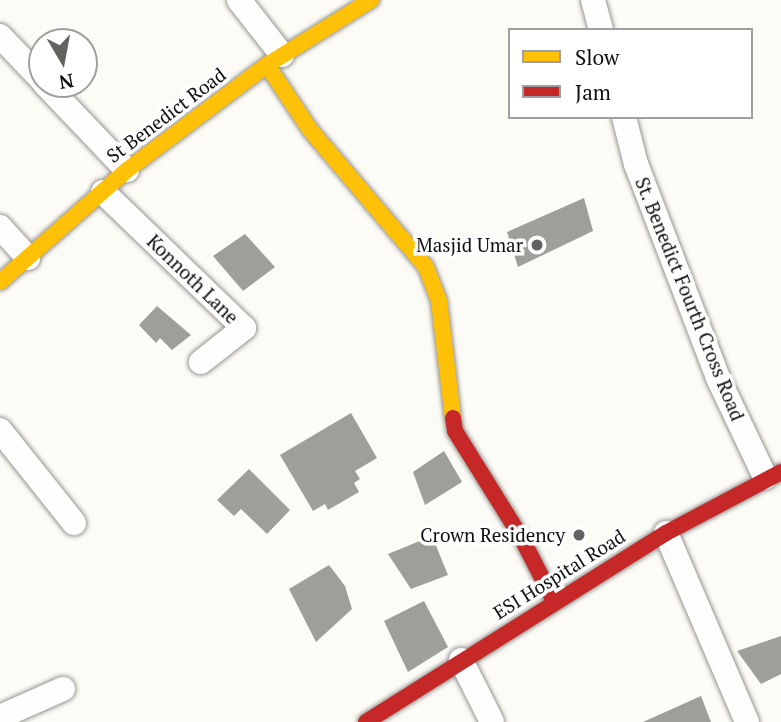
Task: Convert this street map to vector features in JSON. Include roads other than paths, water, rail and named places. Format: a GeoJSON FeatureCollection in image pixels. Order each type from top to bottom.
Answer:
{"type":"FeatureCollection","features":[{"type":"Feature","properties":{"kind":"street"},"geometry":{"type":"LineString","coordinates":[[239,0],[275,60],[311,131],[416,250],[426,267],[439,301],[455,431],[521,537],[554,601]]}},
{"type":"Feature","properties":{"kind":"street","name":"St Benedict Road"},"geometry":{"type":"LineString","coordinates":[[0,282],[127,170],[275,60],[371,0]]}},
{"type":"Feature","properties":{"kind":"street"},"geometry":{"type":"LineString","coordinates":[[593,0],[600,28]]}},
{"type":"Feature","properties":{"kind":"street"},"geometry":{"type":"LineString","coordinates":[[0,36],[28,65]]}},
{"type":"Feature","properties":{"kind":"street"},"geometry":{"type":"LineString","coordinates":[[59,98],[127,170]]}},
{"type":"Feature","properties":{"kind":"street","name":"St. Benedict Fourth Cross Road"},"geometry":{"type":"LineString","coordinates":[[625,119],[636,163],[718,378],[773,475]]}},
{"type":"Feature","properties":{"kind":"street","name":"Konnoth Lane"},"geometry":{"type":"LineString","coordinates":[[103,192],[244,328],[201,362]]}},
{"type":"Feature","properties":{"kind":"street"},"geometry":{"type":"LineString","coordinates":[[0,227],[28,258]]}},
{"type":"Feature","properties":{"kind":"street"},"geometry":{"type":"LineString","coordinates":[[0,430],[74,523]]}},
{"type":"Feature","properties":{"kind":"street","name":"ESI Hospital Road"},"geometry":{"type":"LineString","coordinates":[[366,722],[554,601],[666,533],[773,475]]}},
{"type":"Feature","properties":{"kind":"street"},"geometry":{"type":"LineString","coordinates":[[666,533],[747,722]]}},
{"type":"Feature","properties":{"kind":"street"},"geometry":{"type":"LineString","coordinates":[[461,660],[492,722]]}},
{"type":"Feature","properties":{"kind":"street"},"geometry":{"type":"LineString","coordinates":[[0,717],[63,689]]}},
{"type":"Feature","properties":{"kind":"place","name":"Masjid Umar"},"geometry":{"type":"Point","coordinates":[537,245]}},
{"type":"Feature","properties":{"kind":"place","name":"Crown Residency"},"geometry":{"type":"Point","coordinates":[579,535]}}]}
